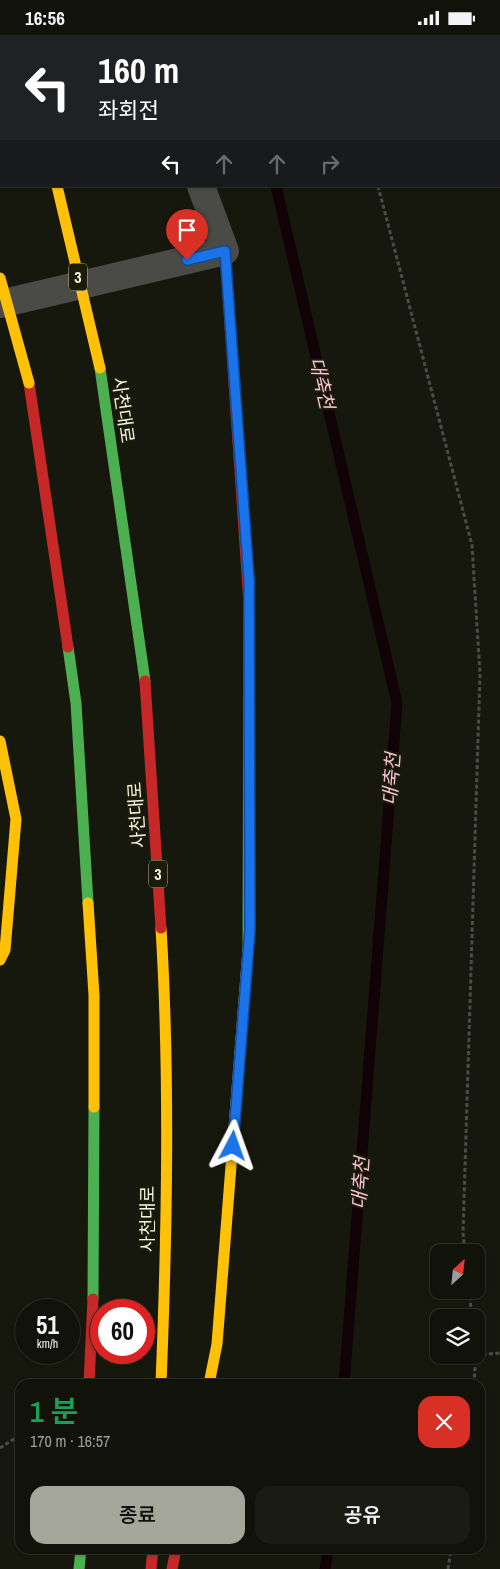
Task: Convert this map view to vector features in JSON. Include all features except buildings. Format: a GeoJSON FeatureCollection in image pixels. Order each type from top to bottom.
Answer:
{"type":"FeatureCollection","features":[{"type":"Feature","properties":{"kind":"main road","name":"사천대로"},"geometry":{"type":"LineString","coordinates":[[57,187],[100,368],[147,695],[165,993],[166,1264],[161,1379]]}},
{"type":"Feature","properties":{"kind":"main road"},"geometry":{"type":"LineString","coordinates":[[210,1379],[217,1344],[250,929],[249,580],[225,251]]}},
{"type":"Feature","properties":{"kind":"main road"},"geometry":{"type":"LineString","coordinates":[[0,278],[29,383],[76,703],[94,995],[94,1263],[89,1379]]}},
{"type":"Feature","properties":{"kind":"main road"},"geometry":{"type":"LineString","coordinates":[[0,741],[16,819],[5,950],[0,960]]}},
{"type":"Feature","properties":{"kind":"main road"},"geometry":{"type":"LineString","coordinates":[[79,1569],[80,1554]]}},
{"type":"Feature","properties":{"kind":"main road"},"geometry":{"type":"LineString","coordinates":[[151,1569],[152,1554]]}},
{"type":"Feature","properties":{"kind":"main road"},"geometry":{"type":"LineString","coordinates":[[172,1569],[175,1554]]}},
{"type":"Feature","properties":{"kind":"street"},"geometry":{"type":"LineString","coordinates":[[0,304],[225,251],[201,187]]}},
{"type":"Feature","properties":{"kind":"path"},"geometry":{"type":"LineString","coordinates":[[378,187],[472,545],[480,674],[464,1244]]}},
{"type":"Feature","properties":{"kind":"path"},"geometry":{"type":"LineString","coordinates":[[485,1354],[500,1353]]}},
{"type":"Feature","properties":{"kind":"path"},"geometry":{"type":"LineString","coordinates":[[474,1379],[475,1364]]}},
{"type":"Feature","properties":{"kind":"path"},"geometry":{"type":"LineString","coordinates":[[0,1447],[15,1438]]}},
{"type":"Feature","properties":{"kind":"path"},"geometry":{"type":"LineString","coordinates":[[448,1569],[450,1554]]}},
{"type":"Feature","properties":{"kind":"waterway","name":"대축천"},"geometry":{"type":"LineString","coordinates":[[276,187],[397,703],[344,1379]]}},
{"type":"Feature","properties":{"kind":"waterway","name":"대축천"},"geometry":{"type":"LineString","coordinates":[[325,1569],[327,1554]]}},
{"type":"Feature","properties":{"kind":"traffic: fast"},"geometry":{"type":"LineString","coordinates":[[100,368],[145,681]]}},
{"type":"Feature","properties":{"kind":"traffic: fast"},"geometry":{"type":"LineString","coordinates":[[248,950],[249,603]]}},
{"type":"Feature","properties":{"kind":"traffic: fast"},"geometry":{"type":"LineString","coordinates":[[68,647],[76,703],[88,903]]}},
{"type":"Feature","properties":{"kind":"traffic: fast"},"geometry":{"type":"LineString","coordinates":[[93,1299],[94,1107]]}},
{"type":"Feature","properties":{"kind":"traffic: fast"},"geometry":{"type":"LineString","coordinates":[[79,1569],[80,1554]]}},
{"type":"Feature","properties":{"kind":"traffic: slow"},"geometry":{"type":"LineString","coordinates":[[57,187],[100,368]]}},
{"type":"Feature","properties":{"kind":"traffic: slow"},"geometry":{"type":"LineString","coordinates":[[0,278],[29,383]]}},
{"type":"Feature","properties":{"kind":"traffic: slow"},"geometry":{"type":"LineString","coordinates":[[0,741],[16,819],[5,950],[0,960]]}},
{"type":"Feature","properties":{"kind":"traffic: slow"},"geometry":{"type":"LineString","coordinates":[[88,903],[94,995],[94,1107]]}},
{"type":"Feature","properties":{"kind":"traffic: slow"},"geometry":{"type":"LineString","coordinates":[[161,928],[167,1099],[165,1270],[161,1379]]}},
{"type":"Feature","properties":{"kind":"traffic: slow"},"geometry":{"type":"LineString","coordinates":[[210,1379],[217,1344],[248,950]]}},
{"type":"Feature","properties":{"kind":"traffic: jam"},"geometry":{"type":"LineString","coordinates":[[225,251],[249,603]]}},
{"type":"Feature","properties":{"kind":"traffic: jam"},"geometry":{"type":"LineString","coordinates":[[29,383],[68,647]]}},
{"type":"Feature","properties":{"kind":"traffic: jam"},"geometry":{"type":"LineString","coordinates":[[145,681],[161,928]]}},
{"type":"Feature","properties":{"kind":"traffic: jam"},"geometry":{"type":"LineString","coordinates":[[89,1379],[90,1363]]}},
{"type":"Feature","properties":{"kind":"traffic: jam"},"geometry":{"type":"LineString","coordinates":[[151,1569],[152,1554]]}},
{"type":"Feature","properties":{"kind":"traffic: jam"},"geometry":{"type":"LineString","coordinates":[[172,1569],[175,1554]]}},
{"type":"Feature","properties":{"kind":"route"},"geometry":{"type":"LineString","coordinates":[[187,260],[225,251],[249,580],[250,929],[233,1146]]}}]}
